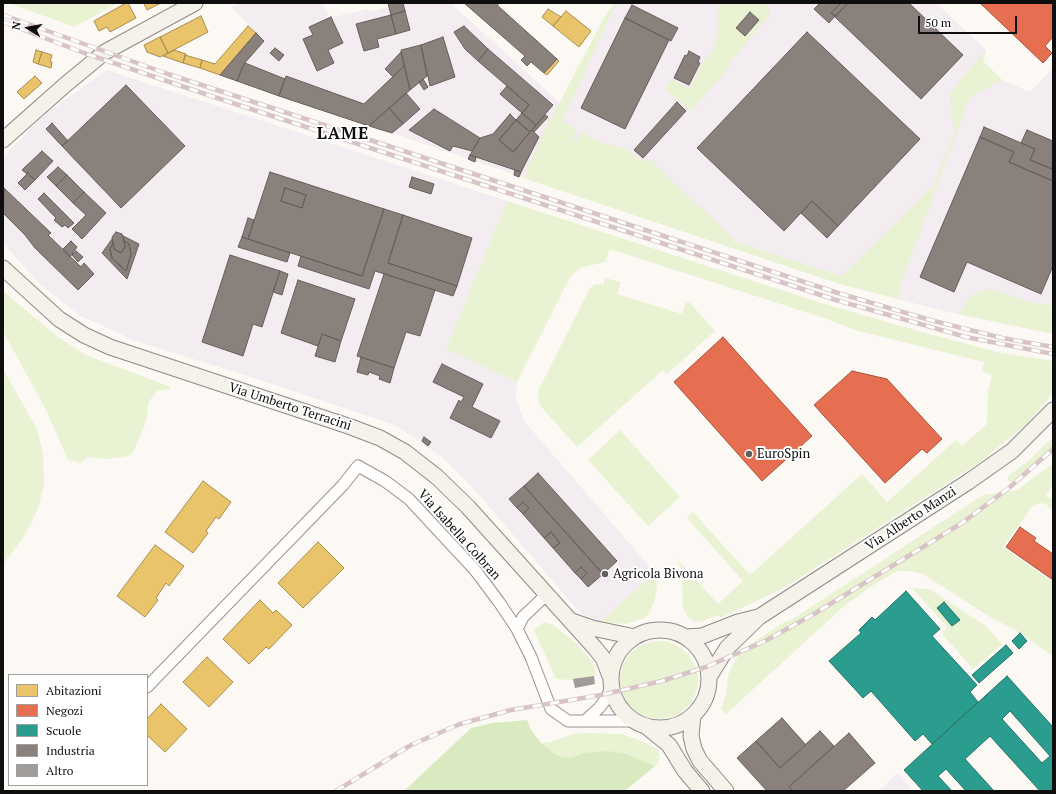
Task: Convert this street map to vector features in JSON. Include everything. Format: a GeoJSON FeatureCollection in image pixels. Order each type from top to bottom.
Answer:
{"type":"FeatureCollection","features":[{"type":"Feature","properties":{"kind":"main road"},"geometry":{"type":"LineString","coordinates":[[3,140],[59,89],[102,55],[195,3]]}},
{"type":"Feature","properties":{"kind":"main road","name":"Via Umberto Terracini"},"geometry":{"type":"LineString","coordinates":[[3,268],[59,319],[84,335],[110,347],[351,427],[380,438],[405,452],[437,477],[468,507],[568,618],[603,658],[611,682]]}},
{"type":"Feature","properties":{"kind":"main road","name":"Via Alberto Manzi"},"geometry":{"type":"LineString","coordinates":[[709,677],[727,648],[759,617],[974,478],[1012,451],[1053,410]]}},
{"type":"Feature","properties":{"kind":"main road","name":"Via Alberto Manzi"},"geometry":{"type":"LineString","coordinates":[[685,637],[702,636],[738,622],[759,617]]}},
{"type":"Feature","properties":{"kind":"main road","name":"Via Umberto Terracini"},"geometry":{"type":"LineString","coordinates":[[568,618],[592,628],[635,637]]}},
{"type":"Feature","properties":{"kind":"main road"},"geometry":{"type":"LineString","coordinates":[[640,724],[669,727],[682,723],[694,715],[704,700],[708,689],[709,677],[704,657],[696,646],[685,637],[664,630],[646,632],[635,637],[618,653],[613,664],[611,682],[619,708],[640,724],[669,745],[685,771],[702,791]]}},
{"type":"Feature","properties":{"kind":"main road"},"geometry":{"type":"LineString","coordinates":[[694,715],[691,736],[694,749],[700,760],[726,791]]}},
{"type":"Feature","properties":{"kind":"street","name":"Via Isabella Colbran"},"geometry":{"type":"LineString","coordinates":[[148,687],[343,485],[358,466],[389,484],[418,508],[474,570],[499,602],[517,630],[531,657],[551,709],[568,721],[586,720],[640,724]]}},
{"type":"Feature","properties":{"kind":"street"},"geometry":{"type":"LineString","coordinates":[[517,630],[523,617],[546,595]]}},
{"type":"Feature","properties":{"kind":"street"},"geometry":{"type":"LineString","coordinates":[[586,720],[606,699],[611,682]]}},
{"type":"Feature","properties":{"kind":"shaded area"},"geometry":{"type":"Polygon","coordinates":[[[239,3],[322,3],[330,18],[368,9],[369,12],[388,7],[388,3],[453,3],[454,6],[560,103],[604,18],[615,3],[936,3],[986,50],[983,61],[1002,80],[1030,92],[1053,68],[1053,334],[944,311],[837,283],[220,75],[256,33],[231,7],[239,3]]]}},
{"type":"Feature","properties":{"kind":"shaded area"},"geometry":{"type":"Polygon","coordinates":[[[107,70],[507,201],[446,349],[517,382],[516,399],[524,421],[655,573],[600,622],[590,619],[581,614],[474,489],[442,457],[395,425],[133,340],[79,315],[40,284],[3,243],[3,157],[44,115],[107,70]]]}},
{"type":"Feature","properties":{"kind":"shaded area"},"geometry":{"type":"Polygon","coordinates":[[[898,773],[913,791],[878,791],[898,773]]]}},
{"type":"Feature","properties":{"kind":"green space"},"geometry":{"type":"Polygon","coordinates":[[[9,3],[118,3],[74,27],[9,3]]]}},
{"type":"Feature","properties":{"kind":"green space"},"geometry":{"type":"Polygon","coordinates":[[[615,3],[618,3],[612,12],[562,121],[576,129],[572,139],[576,141],[581,132],[600,142],[626,149],[644,162],[648,158],[736,242],[839,275],[843,275],[934,185],[954,133],[950,93],[986,50],[983,61],[1002,80],[969,99],[901,283],[898,299],[837,283],[523,178],[544,132],[604,18],[615,3]]]}},
{"type":"Feature","properties":{"kind":"green space"},"geometry":{"type":"Polygon","coordinates":[[[717,3],[767,3],[770,11],[769,16],[730,62],[730,66],[691,111],[665,89],[669,81],[672,80],[690,89],[705,58],[708,57],[713,49],[717,37],[717,3]]]}},
{"type":"Feature","properties":{"kind":"green space"},"geometry":{"type":"Polygon","coordinates":[[[507,201],[821,303],[1001,353],[1053,361],[1053,393],[1026,424],[980,462],[784,588],[722,617],[715,616],[700,622],[693,621],[687,616],[683,607],[682,571],[677,559],[718,604],[743,581],[687,518],[693,512],[750,575],[862,474],[887,502],[956,440],[962,446],[987,424],[988,392],[992,375],[982,372],[984,362],[855,330],[824,318],[610,249],[605,262],[580,268],[570,277],[517,382],[446,349],[507,201]]]}},
{"type":"Feature","properties":{"kind":"green space"},"geometry":{"type":"Polygon","coordinates":[[[605,278],[621,282],[617,294],[682,314],[686,302],[690,303],[715,331],[667,374],[663,370],[577,447],[539,404],[538,391],[590,288],[596,284],[603,285],[605,278]]]}},
{"type":"Feature","properties":{"kind":"green space"},"geometry":{"type":"Polygon","coordinates":[[[992,289],[1036,304],[1053,305],[1053,334],[959,314],[969,297],[979,291],[992,289]]]}},
{"type":"Feature","properties":{"kind":"green space"},"geometry":{"type":"Polygon","coordinates":[[[3,291],[58,337],[86,355],[171,387],[170,389],[157,391],[152,397],[148,404],[147,419],[133,452],[128,456],[107,459],[87,457],[81,463],[68,460],[47,412],[3,331],[3,291]]]}},
{"type":"Feature","properties":{"kind":"green space"},"geometry":{"type":"Polygon","coordinates":[[[3,369],[37,429],[43,454],[44,486],[37,511],[23,538],[3,564],[3,369]]]}},
{"type":"Feature","properties":{"kind":"green space"},"geometry":{"type":"Polygon","coordinates":[[[620,430],[680,497],[648,526],[588,460],[620,430]]]}},
{"type":"Feature","properties":{"kind":"green space"},"geometry":{"type":"Polygon","coordinates":[[[1053,437],[1053,453],[1012,482],[1008,481],[1008,476],[1028,461],[1053,437]]]}},
{"type":"Feature","properties":{"kind":"green space"},"geometry":{"type":"Polygon","coordinates":[[[1053,463],[1053,486],[1046,495],[1053,500],[1053,512],[1046,504],[1041,503],[1033,505],[1003,547],[1053,582],[1053,657],[1021,633],[990,617],[923,574],[897,571],[870,587],[842,608],[726,714],[721,709],[726,694],[729,672],[741,650],[786,621],[791,620],[983,495],[1017,490],[1053,463]]]}},
{"type":"Feature","properties":{"kind":"green space"},"geometry":{"type":"Polygon","coordinates":[[[655,573],[657,586],[655,599],[650,612],[645,618],[626,624],[600,622],[655,573]]]}},
{"type":"Feature","properties":{"kind":"green space"},"geometry":{"type":"Polygon","coordinates":[[[912,588],[929,589],[986,626],[1002,644],[973,669],[942,634],[947,627],[912,588]]]}},
{"type":"Feature","properties":{"kind":"green space"},"geometry":{"type":"Polygon","coordinates":[[[544,622],[552,624],[576,643],[593,663],[596,676],[570,680],[556,679],[534,630],[544,622]]]}},
{"type":"Feature","properties":{"kind":"green space"},"geometry":{"type":"Polygon","coordinates":[[[659,641],[674,644],[687,652],[695,665],[698,680],[695,695],[687,708],[674,716],[659,719],[644,716],[631,708],[623,695],[620,680],[623,665],[631,652],[644,644],[659,641]]]}},
{"type":"Feature","properties":{"kind":"green space"},"geometry":{"type":"Polygon","coordinates":[[[527,720],[531,730],[541,743],[558,756],[571,758],[583,753],[608,751],[626,754],[655,766],[625,791],[404,791],[471,728],[493,723],[527,720]]]}},
{"type":"Feature","properties":{"kind":"green space"},"geometry":{"type":"Polygon","coordinates":[[[573,734],[621,734],[633,738],[653,746],[659,751],[659,761],[655,766],[626,754],[583,753],[571,758],[558,756],[541,743],[551,742],[573,734]]]}},
{"type":"Feature","properties":{"kind":"building: Abitazioni"},"geometry":{"type":"Polygon","coordinates":[[[128,3],[136,18],[110,32],[107,27],[99,31],[94,21],[128,3]]]}},
{"type":"Feature","properties":{"kind":"building: Abitazioni"},"geometry":{"type":"Polygon","coordinates":[[[161,3],[147,10],[144,4],[161,3]]]}},
{"type":"Feature","properties":{"kind":"building: Abitazioni"},"geometry":{"type":"Polygon","coordinates":[[[548,9],[561,17],[553,26],[542,17],[548,9]]]}},
{"type":"Feature","properties":{"kind":"building: Abitazioni"},"geometry":{"type":"Polygon","coordinates":[[[566,11],[591,31],[579,47],[553,26],[566,11]]]}},
{"type":"Feature","properties":{"kind":"building: Abitazioni"},"geometry":{"type":"Polygon","coordinates":[[[201,16],[208,32],[168,53],[160,37],[201,16]]]}},
{"type":"Feature","properties":{"kind":"building: Abitazioni"},"geometry":{"type":"Polygon","coordinates":[[[248,26],[256,33],[220,75],[200,68],[202,60],[215,64],[248,26]]]}},
{"type":"Feature","properties":{"kind":"building: Abitazioni"},"geometry":{"type":"Polygon","coordinates":[[[160,37],[168,53],[160,57],[147,52],[144,45],[160,37]]]}},
{"type":"Feature","properties":{"kind":"building: Abitazioni"},"geometry":{"type":"Polygon","coordinates":[[[36,50],[42,52],[38,64],[33,62],[36,50]]]}},
{"type":"Feature","properties":{"kind":"building: Abitazioni"},"geometry":{"type":"Polygon","coordinates":[[[174,50],[186,54],[183,63],[163,56],[174,50]]]}},
{"type":"Feature","properties":{"kind":"building: Abitazioni"},"geometry":{"type":"Polygon","coordinates":[[[42,52],[52,55],[50,62],[52,62],[51,68],[38,64],[42,52]]]}},
{"type":"Feature","properties":{"kind":"building: Abitazioni"},"geometry":{"type":"Polygon","coordinates":[[[185,55],[202,60],[200,68],[183,63],[185,55]]]}},
{"type":"Feature","properties":{"kind":"building: Abitazioni"},"geometry":{"type":"Polygon","coordinates":[[[557,59],[559,61],[547,75],[544,73],[557,59]]]}},
{"type":"Feature","properties":{"kind":"building: Abitazioni"},"geometry":{"type":"Polygon","coordinates":[[[35,76],[42,83],[24,99],[17,92],[35,76]]]}},
{"type":"Feature","properties":{"kind":"building: Abitazioni"},"geometry":{"type":"Polygon","coordinates":[[[203,481],[231,502],[219,519],[216,517],[206,531],[208,533],[193,553],[165,532],[203,481]]]}},
{"type":"Feature","properties":{"kind":"building: Abitazioni"},"geometry":{"type":"Polygon","coordinates":[[[318,542],[344,568],[303,608],[278,583],[318,542]]]}},
{"type":"Feature","properties":{"kind":"building: Abitazioni"},"geometry":{"type":"Polygon","coordinates":[[[155,545],[184,566],[169,586],[166,583],[156,598],[158,600],[145,617],[117,596],[155,545]]]}},
{"type":"Feature","properties":{"kind":"building: Abitazioni"},"geometry":{"type":"Polygon","coordinates":[[[260,600],[273,613],[276,610],[292,625],[269,649],[266,647],[249,664],[223,639],[260,600]]]}},
{"type":"Feature","properties":{"kind":"building: Abitazioni"},"geometry":{"type":"Polygon","coordinates":[[[207,657],[233,682],[209,707],[183,682],[207,657]]]}},
{"type":"Feature","properties":{"kind":"building: Abitazioni"},"geometry":{"type":"Polygon","coordinates":[[[161,704],[187,729],[165,752],[148,736],[148,718],[161,704]]]}},
{"type":"Feature","properties":{"kind":"building: Negozi"},"geometry":{"type":"Polygon","coordinates":[[[980,3],[1053,3],[1053,37],[1045,46],[1052,53],[1043,63],[980,3]]]}},
{"type":"Feature","properties":{"kind":"building: Negozi"},"geometry":{"type":"Polygon","coordinates":[[[723,337],[812,436],[762,481],[674,382],[723,337]]]}},
{"type":"Feature","properties":{"kind":"building: Negozi"},"geometry":{"type":"Polygon","coordinates":[[[852,371],[887,379],[942,439],[927,453],[922,449],[885,483],[814,405],[852,371]]]}},
{"type":"Feature","properties":{"kind":"building: Negozi"},"geometry":{"type":"Polygon","coordinates":[[[1020,527],[1036,538],[1034,541],[1053,554],[1053,580],[1006,547],[1020,527]]]}},
{"type":"Feature","properties":{"kind":"building: Scuole"},"geometry":{"type":"Polygon","coordinates":[[[906,591],[940,629],[932,636],[977,685],[970,692],[978,702],[932,744],[923,734],[915,741],[871,691],[863,698],[829,661],[861,633],[859,630],[872,617],[875,620],[906,591]]]}},
{"type":"Feature","properties":{"kind":"building: Scuole"},"geometry":{"type":"Polygon","coordinates":[[[944,602],[960,620],[952,626],[937,608],[944,602]]]}},
{"type":"Feature","properties":{"kind":"building: Scuole"},"geometry":{"type":"Polygon","coordinates":[[[1020,633],[1027,641],[1019,649],[1012,641],[1020,633]]]}},
{"type":"Feature","properties":{"kind":"building: Scuole"},"geometry":{"type":"Polygon","coordinates":[[[1006,645],[1013,653],[979,683],[972,675],[1006,645]]]}},
{"type":"Feature","properties":{"kind":"building: Scuole"},"geometry":{"type":"Polygon","coordinates":[[[1007,676],[1053,727],[1053,791],[1040,791],[990,736],[965,759],[994,791],[966,791],[946,769],[938,776],[952,791],[923,791],[904,770],[1007,676]],[[1010,711],[1002,719],[1042,763],[1050,756],[1010,711]]]}},
{"type":"Feature","properties":{"kind":"building: Industria"},"geometry":{"type":"Polygon","coordinates":[[[388,3],[403,3],[405,11],[391,15],[388,3]]]}},
{"type":"Feature","properties":{"kind":"building: Industria"},"geometry":{"type":"Polygon","coordinates":[[[464,3],[500,3],[497,5],[557,59],[544,73],[531,62],[527,66],[521,60],[525,56],[464,3]]]}},
{"type":"Feature","properties":{"kind":"building: Industria"},"geometry":{"type":"Polygon","coordinates":[[[820,3],[841,3],[831,13],[835,16],[829,23],[814,9],[820,3]]]}},
{"type":"Feature","properties":{"kind":"building: Industria"},"geometry":{"type":"Polygon","coordinates":[[[841,3],[848,3],[835,16],[831,13],[841,3]]]}},
{"type":"Feature","properties":{"kind":"building: Industria"},"geometry":{"type":"Polygon","coordinates":[[[848,3],[909,3],[963,55],[921,99],[835,17],[848,3]]]}},
{"type":"Feature","properties":{"kind":"building: Industria"},"geometry":{"type":"Polygon","coordinates":[[[632,5],[678,28],[671,41],[625,18],[632,5]]]}},
{"type":"Feature","properties":{"kind":"building: Industria"},"geometry":{"type":"Polygon","coordinates":[[[405,11],[410,30],[396,34],[391,15],[405,11]]]}},
{"type":"Feature","properties":{"kind":"building: Industria"},"geometry":{"type":"Polygon","coordinates":[[[750,12],[759,20],[745,36],[736,28],[750,12]]]}},
{"type":"Feature","properties":{"kind":"building: Industria"},"geometry":{"type":"Polygon","coordinates":[[[391,15],[396,34],[377,39],[379,47],[364,51],[356,24],[391,15]]]}},
{"type":"Feature","properties":{"kind":"building: Industria"},"geometry":{"type":"Polygon","coordinates":[[[331,17],[343,43],[328,50],[334,63],[317,71],[303,39],[313,35],[309,27],[331,17]]]}},
{"type":"Feature","properties":{"kind":"building: Industria"},"geometry":{"type":"Polygon","coordinates":[[[625,18],[669,40],[625,129],[581,108],[625,18]]]}},
{"type":"Feature","properties":{"kind":"building: Industria"},"geometry":{"type":"Polygon","coordinates":[[[464,26],[488,49],[478,61],[465,49],[454,32],[464,26]]]}},
{"type":"Feature","properties":{"kind":"building: Industria"},"geometry":{"type":"Polygon","coordinates":[[[807,32],[920,139],[838,226],[812,201],[784,231],[697,148],[807,32]]]}},
{"type":"Feature","properties":{"kind":"building: Industria"},"geometry":{"type":"Polygon","coordinates":[[[256,33],[264,41],[243,65],[237,81],[220,75],[256,33]]]}},
{"type":"Feature","properties":{"kind":"building: Industria"},"geometry":{"type":"Polygon","coordinates":[[[443,37],[455,77],[430,86],[421,45],[443,37]]]}},
{"type":"Feature","properties":{"kind":"building: Industria"},"geometry":{"type":"Polygon","coordinates":[[[421,45],[427,76],[410,90],[401,50],[421,45]]]}},
{"type":"Feature","properties":{"kind":"building: Industria"},"geometry":{"type":"Polygon","coordinates":[[[275,48],[284,55],[279,61],[270,53],[275,48]]]}},
{"type":"Feature","properties":{"kind":"building: Industria"},"geometry":{"type":"Polygon","coordinates":[[[488,49],[553,105],[536,125],[522,113],[529,105],[478,61],[488,49]]]}},
{"type":"Feature","properties":{"kind":"building: Industria"},"geometry":{"type":"Polygon","coordinates":[[[689,51],[700,57],[698,62],[700,63],[689,85],[674,78],[685,55],[687,56],[689,51]]]}},
{"type":"Feature","properties":{"kind":"building: Industria"},"geometry":{"type":"Polygon","coordinates":[[[401,52],[404,66],[393,77],[385,69],[401,52]]]}},
{"type":"Feature","properties":{"kind":"building: Industria"},"geometry":{"type":"Polygon","coordinates":[[[245,63],[285,79],[279,96],[237,81],[245,63]]]}},
{"type":"Feature","properties":{"kind":"building: Industria"},"geometry":{"type":"Polygon","coordinates":[[[404,66],[410,90],[369,126],[279,96],[286,76],[364,104],[404,66]]]}},
{"type":"Feature","properties":{"kind":"building: Industria"},"geometry":{"type":"Polygon","coordinates":[[[423,79],[428,87],[424,90],[419,82],[423,79]]]}},
{"type":"Feature","properties":{"kind":"building: Industria"},"geometry":{"type":"Polygon","coordinates":[[[126,85],[185,146],[121,208],[62,146],[126,85]]]}},
{"type":"Feature","properties":{"kind":"building: Industria"},"geometry":{"type":"Polygon","coordinates":[[[507,86],[529,105],[522,113],[500,94],[507,86]]]}},
{"type":"Feature","properties":{"kind":"building: Industria"},"geometry":{"type":"Polygon","coordinates":[[[406,93],[420,109],[403,124],[389,108],[406,93]]]}},
{"type":"Feature","properties":{"kind":"building: Industria"},"geometry":{"type":"Polygon","coordinates":[[[677,102],[686,111],[643,158],[634,150],[677,102]]]}},
{"type":"Feature","properties":{"kind":"building: Industria"},"geometry":{"type":"Polygon","coordinates":[[[389,108],[403,124],[392,133],[369,126],[389,108]]]}},
{"type":"Feature","properties":{"kind":"building: Industria"},"geometry":{"type":"Polygon","coordinates":[[[434,109],[480,138],[472,151],[453,146],[450,151],[409,130],[434,109]]]}},
{"type":"Feature","properties":{"kind":"building: Industria"},"geometry":{"type":"Polygon","coordinates":[[[522,113],[536,125],[530,132],[516,120],[522,113]]]}},
{"type":"Feature","properties":{"kind":"building: Industria"},"geometry":{"type":"Polygon","coordinates":[[[510,114],[516,120],[499,140],[513,152],[532,130],[539,137],[521,172],[470,155],[480,138],[493,134],[510,114]]]}},
{"type":"Feature","properties":{"kind":"building: Industria"},"geometry":{"type":"Polygon","coordinates":[[[545,115],[548,117],[534,132],[532,130],[545,115]]]}},
{"type":"Feature","properties":{"kind":"building: Industria"},"geometry":{"type":"Polygon","coordinates":[[[516,120],[530,132],[513,152],[499,140],[516,120]]]}},
{"type":"Feature","properties":{"kind":"building: Industria"},"geometry":{"type":"Polygon","coordinates":[[[52,123],[68,141],[62,146],[46,129],[52,123]]]}},
{"type":"Feature","properties":{"kind":"building: Industria"},"geometry":{"type":"Polygon","coordinates":[[[984,127],[1035,149],[1030,160],[1052,169],[1053,168],[1053,181],[1009,162],[1014,152],[980,137],[984,127]]]}},
{"type":"Feature","properties":{"kind":"building: Industria"},"geometry":{"type":"Polygon","coordinates":[[[1027,130],[1053,141],[1052,169],[1030,160],[1035,149],[1021,143],[1027,130]]]}},
{"type":"Feature","properties":{"kind":"building: Industria"},"geometry":{"type":"Polygon","coordinates":[[[980,137],[1014,152],[1009,162],[1053,181],[1053,266],[1041,294],[967,262],[954,292],[920,277],[980,137]]]}},
{"type":"Feature","properties":{"kind":"building: Industria"},"geometry":{"type":"Polygon","coordinates":[[[42,151],[53,161],[35,180],[22,170],[42,151]]]}},
{"type":"Feature","properties":{"kind":"building: Industria"},"geometry":{"type":"Polygon","coordinates":[[[470,155],[476,157],[475,162],[468,159],[470,155]]]}},
{"type":"Feature","properties":{"kind":"building: Industria"},"geometry":{"type":"Polygon","coordinates":[[[58,167],[67,175],[56,186],[47,177],[58,167]]]}},
{"type":"Feature","properties":{"kind":"building: Industria"},"geometry":{"type":"Polygon","coordinates":[[[515,170],[521,172],[519,177],[514,175],[515,170]]]}},
{"type":"Feature","properties":{"kind":"building: Industria"},"geometry":{"type":"Polygon","coordinates":[[[270,172],[384,209],[362,276],[248,239],[270,172]],[[285,188],[281,201],[302,208],[306,195],[285,188]]]}},
{"type":"Feature","properties":{"kind":"building: Industria"},"geometry":{"type":"Polygon","coordinates":[[[28,173],[35,180],[25,190],[18,183],[28,173]]]}},
{"type":"Feature","properties":{"kind":"building: Industria"},"geometry":{"type":"Polygon","coordinates":[[[67,175],[84,192],[73,203],[56,186],[67,175]]]}},
{"type":"Feature","properties":{"kind":"building: Industria"},"geometry":{"type":"Polygon","coordinates":[[[412,177],[434,184],[431,194],[409,187],[412,177]]]}},
{"type":"Feature","properties":{"kind":"building: Industria"},"geometry":{"type":"Polygon","coordinates":[[[4,188],[51,233],[48,235],[81,267],[84,263],[94,274],[78,290],[35,248],[25,235],[3,213],[4,188]]]}},
{"type":"Feature","properties":{"kind":"building: Industria"},"geometry":{"type":"Polygon","coordinates":[[[285,188],[306,195],[302,208],[281,201],[285,188]]]}},
{"type":"Feature","properties":{"kind":"building: Industria"},"geometry":{"type":"Polygon","coordinates":[[[84,192],[106,213],[82,239],[72,229],[86,215],[73,203],[84,192]]]}},
{"type":"Feature","properties":{"kind":"building: Industria"},"geometry":{"type":"Polygon","coordinates":[[[44,193],[74,223],[68,228],[65,225],[62,227],[54,220],[56,218],[38,199],[44,193]]]}},
{"type":"Feature","properties":{"kind":"building: Industria"},"geometry":{"type":"Polygon","coordinates":[[[812,201],[838,226],[827,238],[801,213],[812,201]]]}},
{"type":"Feature","properties":{"kind":"building: Industria"},"geometry":{"type":"Polygon","coordinates":[[[384,209],[403,215],[388,263],[457,286],[453,296],[375,271],[369,289],[298,266],[301,256],[362,276],[384,209]]]}},
{"type":"Feature","properties":{"kind":"building: Industria"},"geometry":{"type":"Polygon","coordinates":[[[403,215],[472,238],[457,286],[388,263],[403,215]]]}},
{"type":"Feature","properties":{"kind":"building: Industria"},"geometry":{"type":"Polygon","coordinates":[[[248,218],[254,220],[248,239],[242,237],[248,218]]]}},
{"type":"Feature","properties":{"kind":"building: Industria"},"geometry":{"type":"Polygon","coordinates":[[[116,232],[122,234],[124,241],[125,247],[121,253],[114,249],[112,237],[116,232]]]}},
{"type":"Feature","properties":{"kind":"building: Industria"},"geometry":{"type":"Polygon","coordinates":[[[123,236],[139,244],[127,279],[102,253],[112,239],[113,244],[110,249],[112,258],[126,271],[131,254],[129,244],[124,241],[123,236]]]}},
{"type":"Feature","properties":{"kind":"building: Industria"},"geometry":{"type":"Polygon","coordinates":[[[242,237],[290,253],[287,262],[238,247],[242,237]]]}},
{"type":"Feature","properties":{"kind":"building: Industria"},"geometry":{"type":"Polygon","coordinates":[[[71,241],[77,247],[70,257],[63,249],[71,241]]]}},
{"type":"Feature","properties":{"kind":"building: Industria"},"geometry":{"type":"Polygon","coordinates":[[[124,241],[129,244],[131,254],[126,271],[112,258],[110,249],[113,244],[114,249],[121,253],[125,247],[124,241]]]}},
{"type":"Feature","properties":{"kind":"building: Industria"},"geometry":{"type":"Polygon","coordinates":[[[76,251],[83,257],[78,262],[72,255],[76,251]]]}},
{"type":"Feature","properties":{"kind":"building: Industria"},"geometry":{"type":"Polygon","coordinates":[[[230,255],[280,271],[262,327],[253,324],[243,356],[202,342],[230,255]]]}},
{"type":"Feature","properties":{"kind":"building: Industria"},"geometry":{"type":"Polygon","coordinates":[[[280,271],[288,274],[282,295],[273,292],[280,271]]]}},
{"type":"Feature","properties":{"kind":"building: Industria"},"geometry":{"type":"Polygon","coordinates":[[[384,274],[435,290],[420,336],[406,332],[394,368],[357,356],[384,274]]]}},
{"type":"Feature","properties":{"kind":"building: Industria"},"geometry":{"type":"Polygon","coordinates":[[[298,280],[355,299],[341,341],[322,334],[318,346],[281,333],[298,280]]]}},
{"type":"Feature","properties":{"kind":"building: Industria"},"geometry":{"type":"Polygon","coordinates":[[[322,334],[341,341],[335,362],[315,356],[322,334]]]}},
{"type":"Feature","properties":{"kind":"building: Industria"},"geometry":{"type":"Polygon","coordinates":[[[361,357],[394,368],[390,383],[379,379],[380,376],[369,372],[368,375],[357,372],[361,357]]]}},
{"type":"Feature","properties":{"kind":"building: Industria"},"geometry":{"type":"Polygon","coordinates":[[[442,364],[483,384],[472,407],[500,421],[491,438],[450,418],[459,400],[461,402],[464,397],[433,382],[442,364]]]}},
{"type":"Feature","properties":{"kind":"building: Industria"},"geometry":{"type":"Polygon","coordinates":[[[424,437],[431,442],[428,446],[422,441],[424,437]]]}},
{"type":"Feature","properties":{"kind":"building: Industria"},"geometry":{"type":"Polygon","coordinates":[[[538,473],[617,561],[603,574],[524,486],[538,473]]]}},
{"type":"Feature","properties":{"kind":"building: Industria"},"geometry":{"type":"Polygon","coordinates":[[[524,486],[603,574],[588,587],[581,579],[587,573],[581,567],[575,573],[553,548],[560,543],[551,532],[544,538],[523,514],[529,508],[523,502],[517,508],[509,499],[524,486]]]}},
{"type":"Feature","properties":{"kind":"building: Industria"},"geometry":{"type":"Polygon","coordinates":[[[523,502],[529,508],[523,514],[517,508],[523,502]]]}},
{"type":"Feature","properties":{"kind":"building: Industria"},"geometry":{"type":"Polygon","coordinates":[[[551,532],[560,543],[553,548],[544,538],[551,532]]]}},
{"type":"Feature","properties":{"kind":"building: Industria"},"geometry":{"type":"Polygon","coordinates":[[[581,567],[587,573],[581,579],[575,573],[581,567]]]}},
{"type":"Feature","properties":{"kind":"building: Industria"},"geometry":{"type":"Polygon","coordinates":[[[782,718],[806,745],[780,768],[756,741],[782,718]]]}},
{"type":"Feature","properties":{"kind":"building: Industria"},"geometry":{"type":"Polygon","coordinates":[[[820,731],[834,746],[789,787],[793,791],[767,791],[737,758],[756,741],[780,768],[820,731]]]}},
{"type":"Feature","properties":{"kind":"building: Industria"},"geometry":{"type":"Polygon","coordinates":[[[849,733],[875,763],[843,791],[793,791],[789,787],[849,733]]]}},
{"type":"Feature","properties":{"kind":"building: Altro"},"geometry":{"type":"Polygon","coordinates":[[[594,676],[595,684],[575,688],[573,679],[594,676]]]}},
{"type":"Feature","properties":{"kind":"railway"},"geometry":{"type":"LineString","coordinates":[[3,15],[165,73],[838,293],[930,320],[1002,338],[1053,347]]}},
{"type":"Feature","properties":{"kind":"railway"},"geometry":{"type":"LineString","coordinates":[[3,22],[84,53],[211,96],[836,300],[966,337],[1053,354]]}},
{"type":"Feature","properties":{"kind":"railway"},"geometry":{"type":"LineString","coordinates":[[336,791],[411,745],[460,724],[511,710],[601,695],[662,681],[706,667],[765,641],[814,614],[962,523],[1010,487],[1053,449]]}},
{"type":"Feature","properties":{"kind":"place","name":"EuroSpin"},"geometry":{"type":"Point","coordinates":[749,454]}},
{"type":"Feature","properties":{"kind":"place","name":"Agricola Bivona"},"geometry":{"type":"Point","coordinates":[605,574]}},
{"type":"Feature","properties":{"kind":"district","name":"LAME"},"geometry":{"type":"Point","coordinates":[343,134]}}]}
